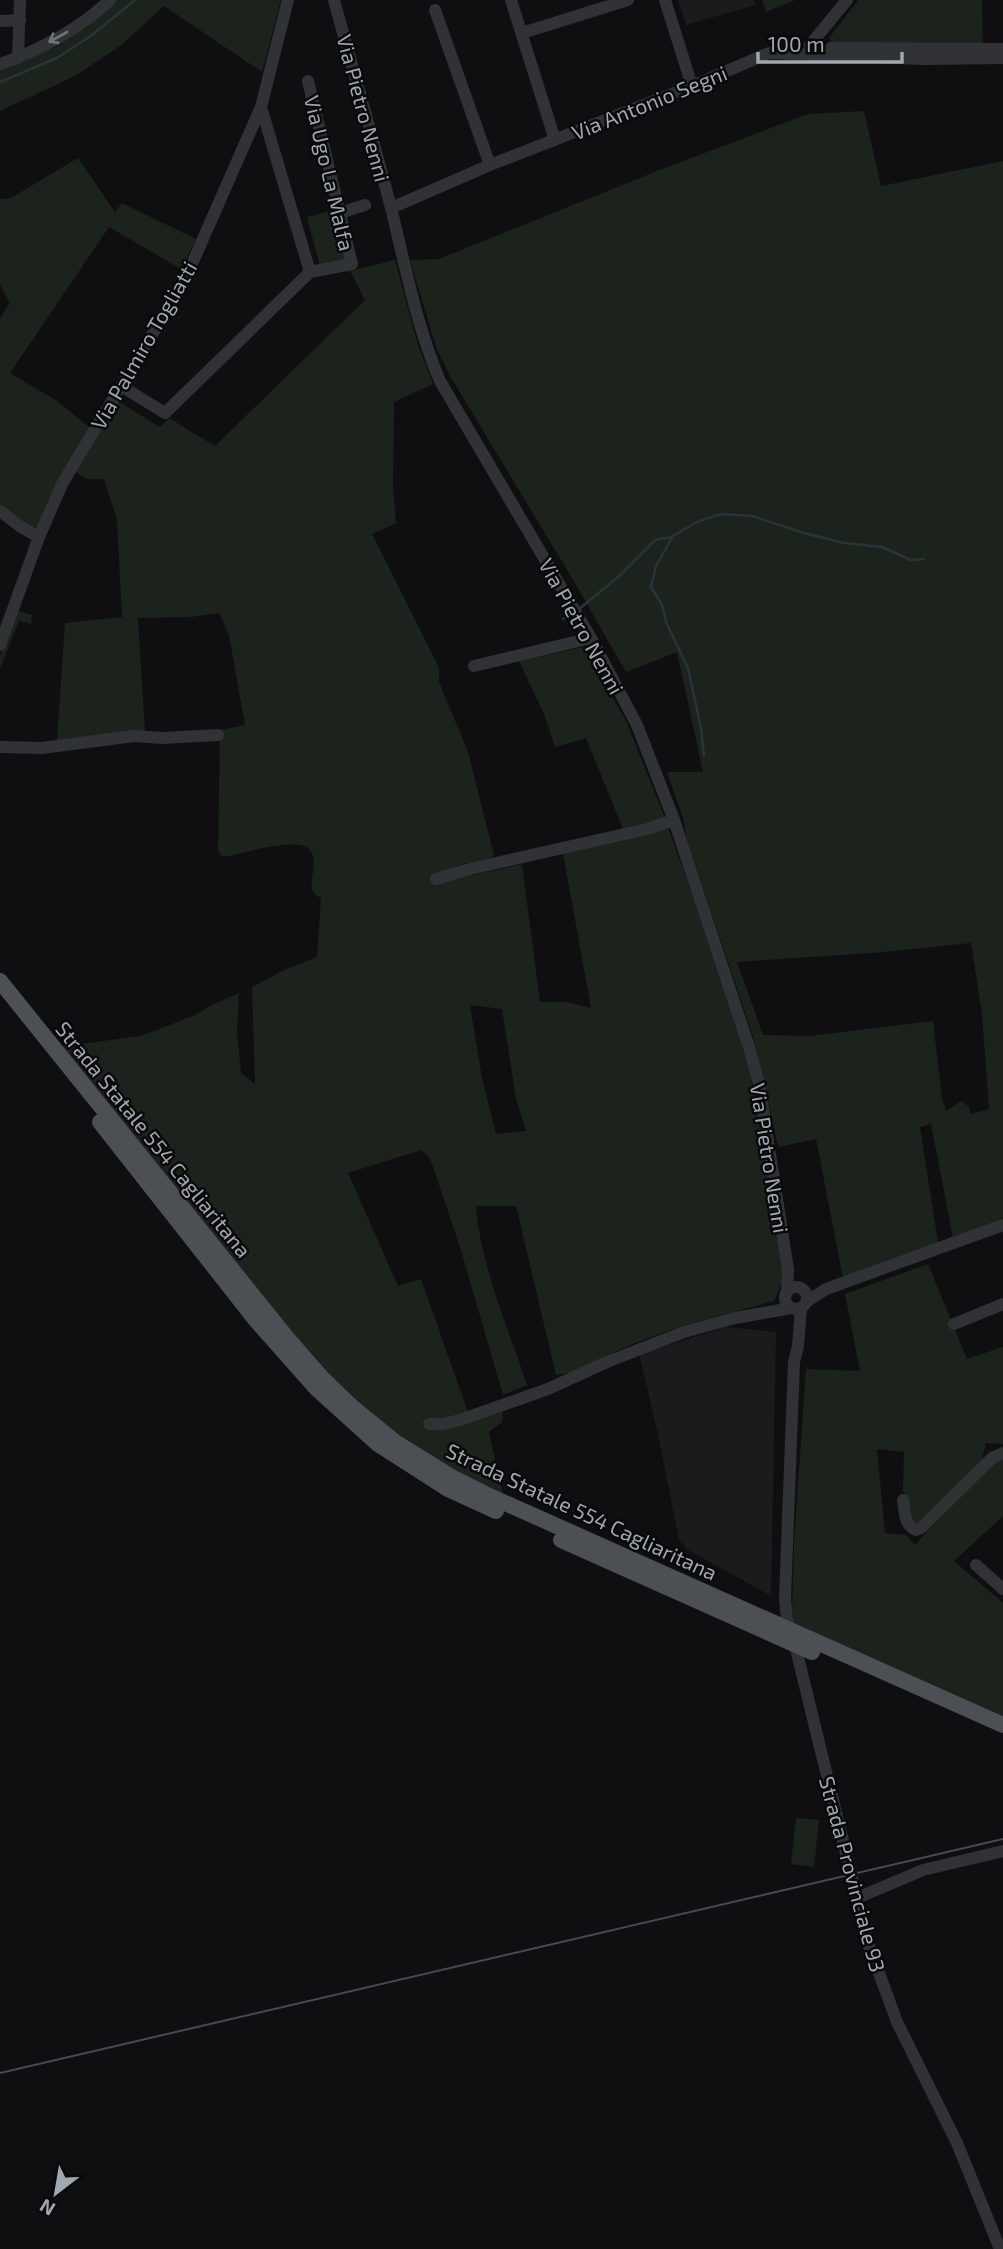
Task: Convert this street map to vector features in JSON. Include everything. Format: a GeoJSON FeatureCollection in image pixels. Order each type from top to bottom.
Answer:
{"type":"FeatureCollection","features":[{"type":"Feature","properties":{"kind":"main road","name":"Strada Statale 554 Cagliaritana"},"geometry":{"type":"LineString","coordinates":[[0,981],[287,1338],[352,1408],[395,1442],[455,1479],[1003,1737]]}},
{"type":"Feature","properties":{"kind":"main road","name":"Strada Statale 554 Cagliaritana"},"geometry":{"type":"LineString","coordinates":[[0,997],[256,1319],[316,1388],[378,1444],[448,1489],[1003,1725]]}},
{"type":"Feature","properties":{"kind":"street"},"geometry":{"type":"LineString","coordinates":[[18,58],[20,0]]}},
{"type":"Feature","properties":{"kind":"street"},"geometry":{"type":"LineString","coordinates":[[91,17],[92,0]]}},
{"type":"Feature","properties":{"kind":"street"},"geometry":{"type":"LineString","coordinates":[[0,64],[59,38],[91,17],[110,0]]}},
{"type":"Feature","properties":{"kind":"street","name":"Via Palmiro Togliatti"},"geometry":{"type":"LineString","coordinates":[[0,645],[39,537],[63,482],[184,282],[261,107],[288,0]]}},
{"type":"Feature","properties":{"kind":"street","name":"Via Pietro Nenni"},"geometry":{"type":"LineString","coordinates":[[334,0],[431,360],[440,381],[591,638],[637,725],[674,820],[756,1072],[795,1299]]}},
{"type":"Feature","properties":{"kind":"street"},"geometry":{"type":"LineString","coordinates":[[511,0],[555,140]]}},
{"type":"Feature","properties":{"kind":"street"},"geometry":{"type":"LineString","coordinates":[[522,33],[628,0]]}},
{"type":"Feature","properties":{"kind":"street"},"geometry":{"type":"LineString","coordinates":[[665,0],[692,86]]}},
{"type":"Feature","properties":{"kind":"street"},"geometry":{"type":"LineString","coordinates":[[810,54],[810,45],[847,0]]}},
{"type":"Feature","properties":{"kind":"street"},"geometry":{"type":"LineString","coordinates":[[435,10],[490,164]]}},
{"type":"Feature","properties":{"kind":"street"},"geometry":{"type":"LineString","coordinates":[[0,21],[20,20]]}},
{"type":"Feature","properties":{"kind":"street","name":"Via Antonio Segni"},"geometry":{"type":"LineString","coordinates":[[810,54],[830,48],[1003,49]]}},
{"type":"Feature","properties":{"kind":"street","name":"Via Antonio Segni"},"geometry":{"type":"LineString","coordinates":[[391,208],[490,164],[692,86],[769,53],[869,58],[1003,58]]}},
{"type":"Feature","properties":{"kind":"street","name":"Via Ugo La Malfa"},"geometry":{"type":"LineString","coordinates":[[308,81],[352,264],[310,272]]}},
{"type":"Feature","properties":{"kind":"street"},"geometry":{"type":"LineString","coordinates":[[129,391],[164,413],[310,272],[261,107]]}},
{"type":"Feature","properties":{"kind":"street"},"geometry":{"type":"LineString","coordinates":[[340,213],[365,205]]}},
{"type":"Feature","properties":{"kind":"street"},"geometry":{"type":"LineString","coordinates":[[0,511],[39,537]]}},
{"type":"Feature","properties":{"kind":"street"},"geometry":{"type":"LineString","coordinates":[[474,666],[591,638]]}},
{"type":"Feature","properties":{"kind":"street"},"geometry":{"type":"LineString","coordinates":[[0,747],[42,748],[134,736],[163,738],[218,735]]}},
{"type":"Feature","properties":{"kind":"street"},"geometry":{"type":"LineString","coordinates":[[436,879],[647,829],[674,820]]}},
{"type":"Feature","properties":{"kind":"street"},"geometry":{"type":"LineString","coordinates":[[429,1424],[460,1420],[548,1389],[684,1332],[759,1313],[1003,1225]]}},
{"type":"Feature","properties":{"kind":"street"},"geometry":{"type":"LineString","coordinates":[[793,1637],[787,1619],[785,1598],[794,1362],[800,1332],[795,1299]]}},
{"type":"Feature","properties":{"kind":"street"},"geometry":{"type":"LineString","coordinates":[[954,1324],[1003,1304]]}},
{"type":"Feature","properties":{"kind":"street"},"geometry":{"type":"LineString","coordinates":[[903,1500],[906,1520],[910,1528],[916,1530],[992,1458],[1003,1453]]}},
{"type":"Feature","properties":{"kind":"street"},"geometry":{"type":"LineString","coordinates":[[976,1566],[1003,1590]]}},
{"type":"Feature","properties":{"kind":"street","name":"Strada Provinciale 93"},"geometry":{"type":"LineString","coordinates":[[793,1637],[868,1943],[897,2022],[957,2143],[1000,2249]]}},
{"type":"Feature","properties":{"kind":"street"},"geometry":{"type":"LineString","coordinates":[[857,1898],[923,1870],[1003,1851]]}},
{"type":"Feature","properties":{"kind":"shaded area"},"geometry":{"type":"Polygon","coordinates":[[[114,0],[281,0],[262,72],[164,6],[120,46],[75,76],[0,111],[0,67],[56,47],[82,30],[114,0]]]}},
{"type":"Feature","properties":{"kind":"shaded area"},"geometry":{"type":"Polygon","coordinates":[[[678,0],[754,0],[755,5],[686,25],[678,0]]]}},
{"type":"Feature","properties":{"kind":"shaded area"},"geometry":{"type":"Polygon","coordinates":[[[762,0],[795,0],[766,12],[762,0]]]}},
{"type":"Feature","properties":{"kind":"shaded area"},"geometry":{"type":"Polygon","coordinates":[[[858,0],[982,0],[983,44],[832,43],[829,38],[858,0]]]}},
{"type":"Feature","properties":{"kind":"shaded area"},"geometry":{"type":"Polygon","coordinates":[[[864,111],[881,186],[1003,161],[1003,1218],[953,1238],[931,1124],[920,1127],[938,1243],[843,1278],[816,1139],[778,1147],[753,1036],[667,772],[703,772],[677,652],[626,672],[450,376],[436,347],[410,260],[439,259],[657,171],[808,114],[864,111]],[[971,943],[737,962],[763,1035],[809,1036],[933,1021],[942,1098],[946,1111],[961,1101],[968,1106],[971,1114],[989,1109],[982,1014],[971,943]]]}},
{"type":"Feature","properties":{"kind":"shaded area"},"geometry":{"type":"Polygon","coordinates":[[[78,158],[115,212],[122,203],[196,239],[181,269],[109,227],[10,373],[57,401],[89,427],[90,433],[37,531],[0,507],[0,318],[10,303],[0,284],[0,199],[11,198],[78,158]]]}},
{"type":"Feature","properties":{"kind":"shaded area"},"geometry":{"type":"Polygon","coordinates":[[[335,210],[347,260],[320,266],[307,217],[335,210]]]}},
{"type":"Feature","properties":{"kind":"shaded area"},"geometry":{"type":"Polygon","coordinates":[[[395,260],[418,345],[433,384],[394,402],[393,488],[396,523],[372,534],[439,668],[439,682],[468,752],[494,855],[488,860],[473,865],[466,863],[436,876],[445,881],[522,864],[540,1002],[567,1002],[591,1008],[563,853],[668,827],[727,991],[750,1072],[783,1269],[783,1280],[774,1301],[685,1325],[630,1345],[570,1373],[556,1375],[516,1206],[476,1206],[489,1274],[527,1385],[503,1395],[460,1247],[430,1158],[421,1150],[348,1173],[398,1286],[421,1279],[468,1412],[450,1418],[428,1420],[423,1426],[436,1429],[503,1410],[502,1422],[489,1432],[503,1495],[455,1474],[376,1421],[323,1371],[63,1050],[63,1044],[74,1045],[152,1032],[239,993],[237,1032],[241,1073],[255,1084],[252,987],[317,957],[321,898],[312,889],[314,861],[309,849],[282,845],[229,856],[222,856],[218,851],[220,730],[245,725],[229,635],[219,613],[191,617],[138,618],[145,732],[57,741],[65,623],[122,617],[117,520],[104,479],[87,479],[74,471],[118,401],[160,427],[169,418],[215,446],[365,300],[350,271],[395,260]],[[470,1005],[482,1078],[496,1134],[526,1131],[516,1099],[502,1009],[470,1005]]]}},
{"type":"Feature","properties":{"kind":"shaded area"},"geometry":{"type":"Polygon","coordinates":[[[18,611],[32,615],[31,624],[19,621],[0,669],[0,656],[18,611]]]}},
{"type":"Feature","properties":{"kind":"shaded area"},"geometry":{"type":"Polygon","coordinates":[[[584,647],[627,723],[665,818],[623,829],[586,738],[555,747],[544,714],[519,661],[584,647]]]}},
{"type":"Feature","properties":{"kind":"shaded area"},"geometry":{"type":"Polygon","coordinates":[[[928,1264],[967,1359],[1003,1347],[1003,1444],[986,1443],[981,1464],[920,1522],[914,1523],[903,1491],[904,1452],[877,1449],[885,1533],[906,1535],[915,1545],[985,1468],[1003,1459],[1003,1516],[954,1561],[1003,1603],[1003,1720],[795,1624],[792,1612],[806,1369],[860,1371],[845,1294],[928,1264]]]}},
{"type":"Feature","properties":{"kind":"shaded area"},"geometry":{"type":"Polygon","coordinates":[[[727,1327],[776,1332],[771,1596],[688,1550],[679,1540],[639,1354],[727,1327]]]}},
{"type":"Feature","properties":{"kind":"shaded area"},"geometry":{"type":"Polygon","coordinates":[[[796,1818],[819,1820],[814,1867],[791,1864],[796,1818]]]}},
{"type":"Feature","properties":{"kind":"waterway"},"geometry":{"type":"LineString","coordinates":[[0,82],[57,58],[92,35],[135,0]]}},
{"type":"Feature","properties":{"kind":"waterway"},"geometry":{"type":"LineString","coordinates":[[578,610],[618,577],[655,540],[671,537],[697,522],[721,514],[752,516],[844,543],[882,547],[911,560],[924,559]]}},
{"type":"Feature","properties":{"kind":"waterway"},"geometry":{"type":"LineString","coordinates":[[673,536],[656,566],[651,587],[662,605],[666,622],[688,668],[704,756]]}},
{"type":"Feature","properties":{"kind":"waterway"},"geometry":{"type":"LineString","coordinates":[[563,619],[572,613]]}},
{"type":"Feature","properties":{"kind":"tram line"},"geometry":{"type":"LineString","coordinates":[[0,2073],[1003,1839]]}}]}
